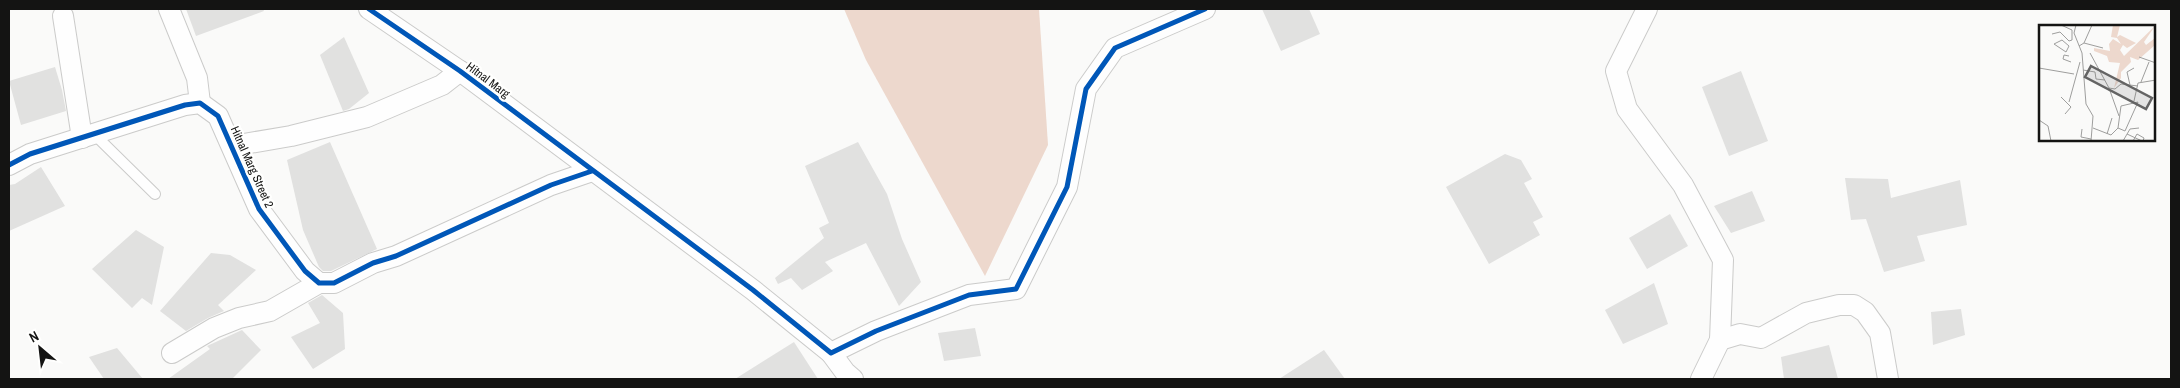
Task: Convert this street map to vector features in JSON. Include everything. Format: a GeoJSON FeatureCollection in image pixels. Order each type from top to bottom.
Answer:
{"type":"FeatureCollection","features":[{"type":"Feature","properties":{"kind":"street"},"geometry":{"type":"LineString","coordinates":[[9,165],[30,154],[185,105],[200,103],[197,78],[169,9]]}},
{"type":"Feature","properties":{"kind":"street","name":"Hitnal Marg"},"geometry":{"type":"LineString","coordinates":[[369,9],[460,71],[753,290],[831,352],[845,372],[853,379]]}},
{"type":"Feature","properties":{"kind":"street"},"geometry":{"type":"LineString","coordinates":[[831,352],[876,331],[969,294],[1016,289],[1067,187],[1086,89],[1115,48],[1205,9]]}},
{"type":"Feature","properties":{"kind":"street"},"geometry":{"type":"LineString","coordinates":[[1647,9],[1616,71],[1628,109],[1683,185],[1723,260],[1720,340],[1701,379]]}},
{"type":"Feature","properties":{"kind":"street"},"geometry":{"type":"LineString","coordinates":[[63,16],[88,136]]}},
{"type":"Feature","properties":{"kind":"street"},"geometry":{"type":"LineString","coordinates":[[232,146],[291,136],[367,118],[442,85],[460,71]]}},
{"type":"Feature","properties":{"kind":"street","name":"Hitnal Marg Street 2"},"geometry":{"type":"LineString","coordinates":[[200,103],[218,116],[259,209],[305,271],[319,283]]}},
{"type":"Feature","properties":{"kind":"street"},"geometry":{"type":"LineString","coordinates":[[172,353],[214,328],[239,318],[270,311],[319,283],[334,283],[373,263],[396,256],[551,185],[592,171]]}},
{"type":"Feature","properties":{"kind":"street"},"geometry":{"type":"LineString","coordinates":[[1720,340],[1740,334],[1761,338],[1806,313],[1839,305],[1854,305],[1865,312],[1880,333],[1888,379]]}},
{"type":"Feature","properties":{"kind":"lane"},"geometry":{"type":"LineString","coordinates":[[88,136],[154,194]]}},
{"type":"Feature","properties":{"kind":"shaded area"},"geometry":{"type":"Polygon","coordinates":[[[844,9],[1039,9],[1048,145],[985,276],[866,60],[844,9]]]}},
{"type":"Feature","properties":{"kind":"building"},"geometry":{"type":"Polygon","coordinates":[[[186,9],[263,9],[264,11],[196,36],[186,9]]]}},
{"type":"Feature","properties":{"kind":"building"},"geometry":{"type":"Polygon","coordinates":[[[1262,9],[1309,9],[1320,34],[1281,51],[1262,9]]]}},
{"type":"Feature","properties":{"kind":"building"},"geometry":{"type":"Polygon","coordinates":[[[344,37],[369,93],[349,109],[343,111],[320,55],[344,37]]]}},
{"type":"Feature","properties":{"kind":"building"},"geometry":{"type":"Polygon","coordinates":[[[55,67],[66,111],[21,125],[9,81],[55,67]]]}},
{"type":"Feature","properties":{"kind":"building"},"geometry":{"type":"Polygon","coordinates":[[[1741,71],[1768,141],[1729,156],[1702,87],[1741,71]]]}},
{"type":"Feature","properties":{"kind":"building"},"geometry":{"type":"Polygon","coordinates":[[[330,142],[377,249],[331,271],[323,271],[319,267],[303,230],[287,160],[330,142]]]}},
{"type":"Feature","properties":{"kind":"building"},"geometry":{"type":"Polygon","coordinates":[[[858,142],[887,194],[902,239],[921,282],[899,306],[866,243],[825,262],[833,271],[802,290],[791,278],[778,284],[775,278],[824,238],[819,228],[829,223],[805,166],[858,142]]]}},
{"type":"Feature","properties":{"kind":"building"},"geometry":{"type":"Polygon","coordinates":[[[1505,154],[1521,160],[1532,179],[1524,183],[1543,217],[1533,222],[1540,235],[1489,264],[1446,187],[1505,154]]]}},
{"type":"Feature","properties":{"kind":"building"},"geometry":{"type":"Polygon","coordinates":[[[41,167],[65,206],[9,231],[9,185],[15,184],[41,167]]]}},
{"type":"Feature","properties":{"kind":"building"},"geometry":{"type":"Polygon","coordinates":[[[1845,178],[1888,179],[1891,198],[1960,180],[1967,225],[1917,236],[1925,261],[1884,272],[1866,219],[1851,220],[1845,178]]]}},
{"type":"Feature","properties":{"kind":"building"},"geometry":{"type":"Polygon","coordinates":[[[1752,191],[1765,221],[1731,233],[1714,206],[1752,191]]]}},
{"type":"Feature","properties":{"kind":"building"},"geometry":{"type":"Polygon","coordinates":[[[1670,214],[1688,246],[1647,269],[1629,238],[1670,214]]]}},
{"type":"Feature","properties":{"kind":"building"},"geometry":{"type":"Polygon","coordinates":[[[136,230],[164,247],[152,305],[142,298],[132,308],[92,269],[136,230]]]}},
{"type":"Feature","properties":{"kind":"building"},"geometry":{"type":"Polygon","coordinates":[[[211,253],[230,255],[256,270],[218,305],[224,311],[186,331],[160,311],[211,253]]]}},
{"type":"Feature","properties":{"kind":"building"},"geometry":{"type":"Polygon","coordinates":[[[1654,283],[1668,324],[1623,344],[1605,310],[1654,283]]]}},
{"type":"Feature","properties":{"kind":"building"},"geometry":{"type":"Polygon","coordinates":[[[322,295],[343,313],[345,349],[313,369],[291,337],[320,323],[308,303],[322,295]]]}},
{"type":"Feature","properties":{"kind":"building"},"geometry":{"type":"Polygon","coordinates":[[[1961,309],[1965,335],[1933,345],[1931,312],[1961,309]]]}},
{"type":"Feature","properties":{"kind":"building"},"geometry":{"type":"Polygon","coordinates":[[[975,328],[981,356],[944,361],[938,333],[975,328]]]}},
{"type":"Feature","properties":{"kind":"building"},"geometry":{"type":"Polygon","coordinates":[[[242,330],[261,350],[232,379],[168,379],[210,349],[207,346],[242,330]]]}},
{"type":"Feature","properties":{"kind":"building"},"geometry":{"type":"Polygon","coordinates":[[[794,342],[818,379],[735,379],[794,342]]]}},
{"type":"Feature","properties":{"kind":"building"},"geometry":{"type":"Polygon","coordinates":[[[1829,345],[1838,379],[1784,379],[1781,357],[1829,345]]]}},
{"type":"Feature","properties":{"kind":"building"},"geometry":{"type":"Polygon","coordinates":[[[117,348],[143,379],[104,379],[89,357],[117,348]]]}},
{"type":"Feature","properties":{"kind":"building"},"geometry":{"type":"Polygon","coordinates":[[[1324,350],[1345,379],[1279,379],[1324,350]]]}},
{"type":"Feature","properties":{"kind":"cycle path"},"geometry":{"type":"LineString","coordinates":[[369,9],[460,71],[753,290],[831,353],[876,331],[969,295],[1016,289],[1067,187],[1086,89],[1115,48],[1205,9]]}},
{"type":"Feature","properties":{"kind":"cycle path"},"geometry":{"type":"LineString","coordinates":[[9,165],[30,154],[185,105],[200,103],[218,116],[259,209],[305,271],[319,283],[334,283],[373,263],[396,256],[551,185],[592,171]]}}]}
